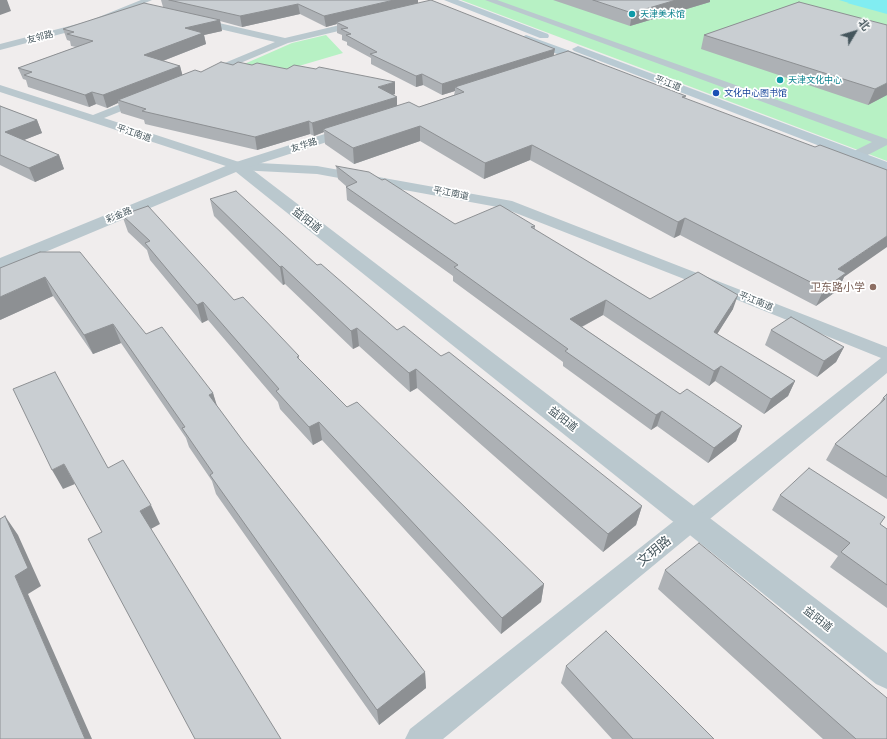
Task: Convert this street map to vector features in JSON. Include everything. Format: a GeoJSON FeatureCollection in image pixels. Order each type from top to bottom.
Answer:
{"type":"FeatureCollection","features":[{"type":"Feature","properties":{"kind":"main road","name":"平江道"},"geometry":{"type":"LineString","coordinates":[[443,2],[887,167]]}},
{"type":"Feature","properties":{"kind":"main road","name":"平江道"},"geometry":{"type":"LineString","coordinates":[[443,2],[575,57],[887,178]]}},
{"type":"Feature","properties":{"kind":"street"},"geometry":{"type":"LineString","coordinates":[[489,0],[883,142],[857,155]]}},
{"type":"Feature","properties":{"kind":"street","name":"友邻路"},"geometry":{"type":"LineString","coordinates":[[0,47],[92,24],[135,6],[148,5]]}},
{"type":"Feature","properties":{"kind":"street"},"geometry":{"type":"LineString","coordinates":[[185,18],[285,41]]}},
{"type":"Feature","properties":{"kind":"street"},"geometry":{"type":"LineString","coordinates":[[196,78],[285,41],[370,21]]}},
{"type":"Feature","properties":{"kind":"street"},"geometry":{"type":"LineString","coordinates":[[552,64],[575,57]]}},
{"type":"Feature","properties":{"kind":"street","name":"平江南道"},"geometry":{"type":"LineString","coordinates":[[0,88],[92,120],[238,166],[317,170],[507,204],[731,291],[887,354]]}},
{"type":"Feature","properties":{"kind":"street"},"geometry":{"type":"LineString","coordinates":[[92,120],[152,96]]}},
{"type":"Feature","properties":{"kind":"street","name":"友华路"},"geometry":{"type":"LineString","coordinates":[[238,166],[365,125]]}},
{"type":"Feature","properties":{"kind":"street","name":"彩金路"},"geometry":{"type":"LineString","coordinates":[[0,264],[238,166]]}},
{"type":"Feature","properties":{"kind":"street","name":"益阳道"},"geometry":{"type":"LineString","coordinates":[[238,166],[887,673]]}},
{"type":"Feature","properties":{"kind":"street","name":"文玥路"},"geometry":{"type":"LineString","coordinates":[[420,739],[887,363]]}},
{"type":"Feature","properties":{"kind":"green space","name":"天津文化中心"},"geometry":{"type":"Polygon","coordinates":[[[461,0],[887,0],[887,161],[461,0]]]}},
{"type":"Feature","properties":{"kind":"green space"},"geometry":{"type":"Polygon","coordinates":[[[326,35],[343,53],[292,68],[281,74],[242,65],[292,43],[326,35]]]}},
{"type":"Feature","properties":{"kind":"water"},"geometry":{"type":"Polygon","coordinates":[[[839,0],[887,0],[887,14],[847,3],[849,3],[839,0]]]}},
{"type":"Feature","properties":{"kind":"building"},"geometry":{"type":"Polygon","coordinates":[[[169,0],[394,0],[324,16],[298,4],[240,16],[169,0]]]}},
{"type":"Feature","properties":{"kind":"building"},"geometry":{"type":"Polygon","coordinates":[[[431,0],[555,49],[442,84],[422,74],[416,76],[370,54],[377,52],[346,35],[351,34],[341,29],[348,28],[336,22],[431,0]]]}},
{"type":"Feature","properties":{"kind":"building"},"geometry":{"type":"Polygon","coordinates":[[[593,0],[676,0],[632,13],[593,0]]]}},
{"type":"Feature","properties":{"kind":"building"},"geometry":{"type":"Polygon","coordinates":[[[799,2],[887,25],[887,83],[875,89],[704,35],[799,2]]]}},
{"type":"Feature","properties":{"kind":"building"},"geometry":{"type":"Polygon","coordinates":[[[144,3],[220,20],[185,28],[203,33],[144,55],[180,66],[103,95],[92,92],[85,95],[24,75],[32,72],[18,68],[93,41],[67,34],[74,32],[63,29],[144,3]]]}},
{"type":"Feature","properties":{"kind":"building"},"geometry":{"type":"Polygon","coordinates":[[[568,51],[686,96],[682,97],[815,147],[820,145],[887,170],[887,236],[838,269],[846,273],[824,289],[685,218],[678,222],[532,145],[485,163],[420,126],[353,148],[323,129],[409,102],[419,107],[464,92],[455,87],[568,51]]]}},
{"type":"Feature","properties":{"kind":"building"},"geometry":{"type":"Polygon","coordinates":[[[221,62],[233,65],[238,62],[252,65],[257,63],[287,69],[294,65],[316,69],[319,67],[395,82],[378,87],[397,97],[312,123],[309,121],[255,137],[142,111],[146,109],[118,100],[195,70],[201,72],[221,62]]]}},
{"type":"Feature","properties":{"kind":"building"},"geometry":{"type":"Polygon","coordinates":[[[0,106],[37,120],[5,132],[59,155],[29,168],[0,155],[0,106]]]}},
{"type":"Feature","properties":{"kind":"building"},"geometry":{"type":"Polygon","coordinates":[[[336,166],[369,172],[382,180],[385,179],[455,224],[500,205],[535,226],[531,227],[650,299],[698,272],[738,295],[714,332],[795,381],[771,399],[721,366],[714,371],[606,300],[570,319],[680,394],[687,389],[742,426],[714,448],[662,411],[656,415],[565,351],[568,349],[454,267],[458,265],[346,187],[357,182],[336,166]]]}},
{"type":"Feature","properties":{"kind":"building"},"geometry":{"type":"Polygon","coordinates":[[[236,191],[317,265],[321,264],[397,330],[404,326],[441,356],[449,352],[642,506],[608,534],[416,369],[409,373],[357,328],[351,331],[282,266],[280,267],[210,199],[236,191]]]}},
{"type":"Feature","properties":{"kind":"building"},"geometry":{"type":"Polygon","coordinates":[[[148,206],[234,300],[243,297],[299,356],[297,357],[347,407],[357,402],[544,584],[502,618],[319,422],[309,427],[276,391],[279,389],[203,302],[197,305],[145,243],[150,241],[122,215],[148,206]]]}},
{"type":"Feature","properties":{"kind":"building"},"geometry":{"type":"Polygon","coordinates":[[[40,252],[80,252],[146,334],[162,327],[213,393],[209,395],[243,441],[425,672],[377,710],[210,475],[213,473],[182,428],[185,427],[113,324],[84,335],[45,277],[0,297],[0,268],[40,252]]]}},
{"type":"Feature","properties":{"kind":"building"},"geometry":{"type":"Polygon","coordinates":[[[791,317],[844,347],[824,361],[771,330],[791,317]]]}},
{"type":"Feature","properties":{"kind":"building"},"geometry":{"type":"Polygon","coordinates":[[[55,372],[108,468],[123,460],[151,505],[140,511],[281,739],[195,739],[88,539],[102,532],[64,464],[52,470],[13,389],[55,372]]]}},
{"type":"Feature","properties":{"kind":"building"},"geometry":{"type":"Polygon","coordinates":[[[887,394],[887,477],[835,444],[885,399],[883,398],[887,394]]]}},
{"type":"Feature","properties":{"kind":"building"},"geometry":{"type":"Polygon","coordinates":[[[809,468],[885,517],[880,524],[887,529],[887,585],[841,552],[850,543],[780,495],[809,468]]]}},
{"type":"Feature","properties":{"kind":"building"},"geometry":{"type":"Polygon","coordinates":[[[5,516],[28,568],[15,576],[85,739],[0,739],[0,519],[5,516]]]}},
{"type":"Feature","properties":{"kind":"building"},"geometry":{"type":"Polygon","coordinates":[[[699,543],[887,698],[887,739],[856,739],[665,570],[699,543]]]}},
{"type":"Feature","properties":{"kind":"building"},"geometry":{"type":"Polygon","coordinates":[[[606,631],[714,739],[633,739],[566,666],[606,631]]]}},
{"type":"Feature","properties":{"kind":"place","name":"天津美术馆"},"geometry":{"type":"Point","coordinates":[632,14]}},
{"type":"Feature","properties":{"kind":"place","name":"天津文化中心"},"geometry":{"type":"Point","coordinates":[780,80]}},
{"type":"Feature","properties":{"kind":"place","name":"文化中心图书馆"},"geometry":{"type":"Point","coordinates":[716,93]}},
{"type":"Feature","properties":{"kind":"place","name":"卫东路小学"},"geometry":{"type":"Point","coordinates":[873,287]}}]}
